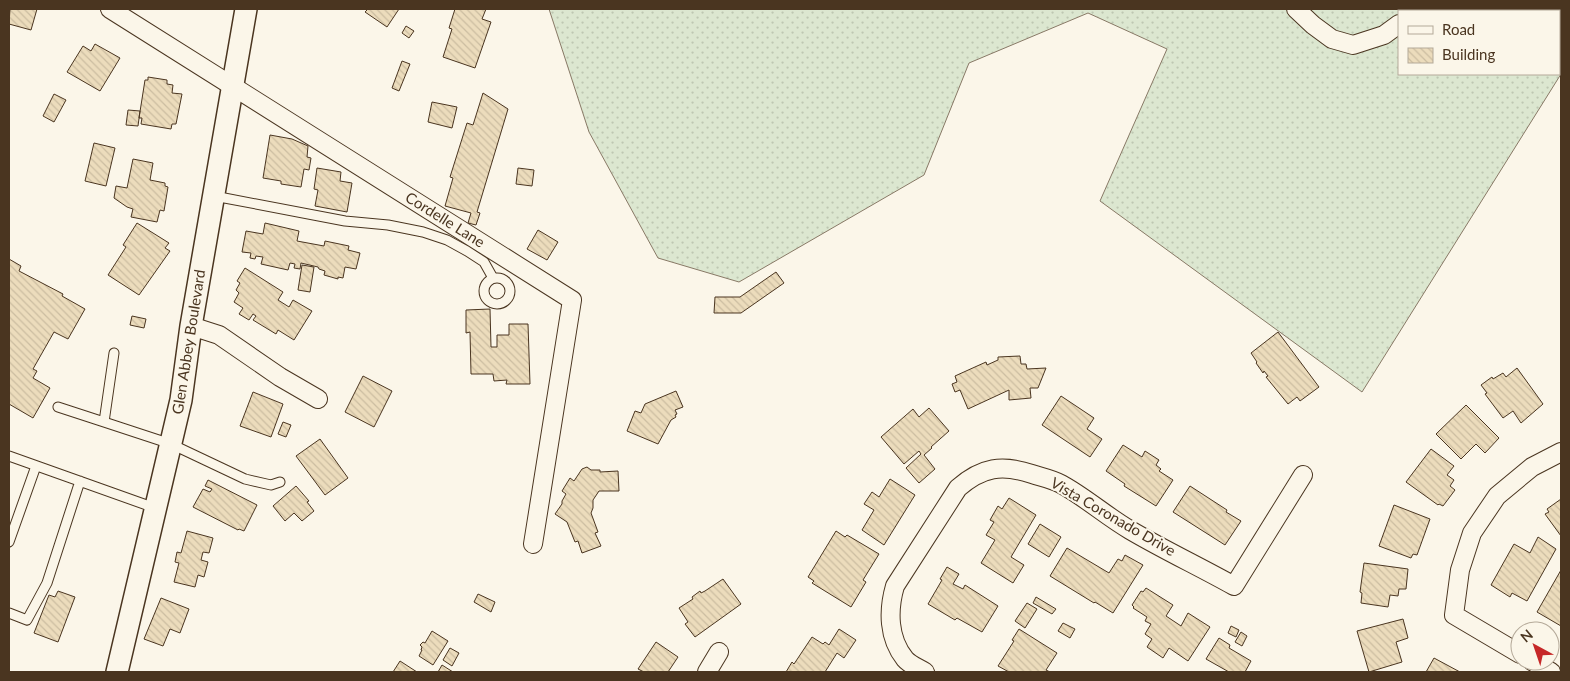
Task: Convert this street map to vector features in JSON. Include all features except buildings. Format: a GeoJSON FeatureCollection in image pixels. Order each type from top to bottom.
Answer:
{"type":"FeatureCollection","features":[{"type":"Feature","properties":{"kind":"street","name":"Cordelle Lane"},"geometry":{"type":"LineString","coordinates":[[110,9],[572,300],[533,544]]}},
{"type":"Feature","properties":{"kind":"street","name":"Glen Abbey Boulevard"},"geometry":{"type":"LineString","coordinates":[[117,672],[181,400],[191,326],[246,9]]}},
{"type":"Feature","properties":{"kind":"street"},"geometry":{"type":"LineString","coordinates":[[1296,9],[1332,39],[1353,46],[1384,35],[1398,25]]}},
{"type":"Feature","properties":{"kind":"street"},"geometry":{"type":"LineString","coordinates":[[191,326],[219,335],[280,377],[318,399]]}},
{"type":"Feature","properties":{"kind":"street"},"geometry":{"type":"LineString","coordinates":[[1510,648],[1454,616],[1460,570],[1472,533],[1497,496],[1532,467],[1561,452]]}},
{"type":"Feature","properties":{"kind":"street","name":"Vista Coronado Drive"},"geometry":{"type":"LineString","coordinates":[[925,672],[906,660],[898,648],[890,619],[892,596],[895,586],[958,488],[979,473],[992,469],[1018,469],[1059,483],[1129,529],[1234,586],[1303,475]]}},
{"type":"Feature","properties":{"kind":"street"},"geometry":{"type":"LineString","coordinates":[[707,672],[719,652]]}},
{"type":"Feature","properties":{"kind":"lane"},"geometry":{"type":"LineString","coordinates":[[214,196],[319,216],[388,225],[423,232],[447,240],[484,262],[493,278]]}},
{"type":"Feature","properties":{"kind":"lane"},"geometry":{"type":"LineString","coordinates":[[104,422],[114,353]]}},
{"type":"Feature","properties":{"kind":"lane"},"geometry":{"type":"LineString","coordinates":[[58,407],[171,444],[246,479],[271,485],[280,482]]}},
{"type":"Feature","properties":{"kind":"lane"},"geometry":{"type":"LineString","coordinates":[[9,456],[156,508]]}},
{"type":"Feature","properties":{"kind":"lane"},"geometry":{"type":"LineString","coordinates":[[9,542],[36,466]]}},
{"type":"Feature","properties":{"kind":"lane"},"geometry":{"type":"LineString","coordinates":[[9,614],[27,620],[47,583],[80,481]]}},
{"type":"Feature","properties":{"kind":"green space"},"geometry":{"type":"Polygon","coordinates":[[[549,9],[1561,9],[1561,74],[1362,392],[1100,201],[1167,49],[1088,13],[969,63],[924,175],[739,282],[658,258],[589,132],[549,9]]]}}]}
